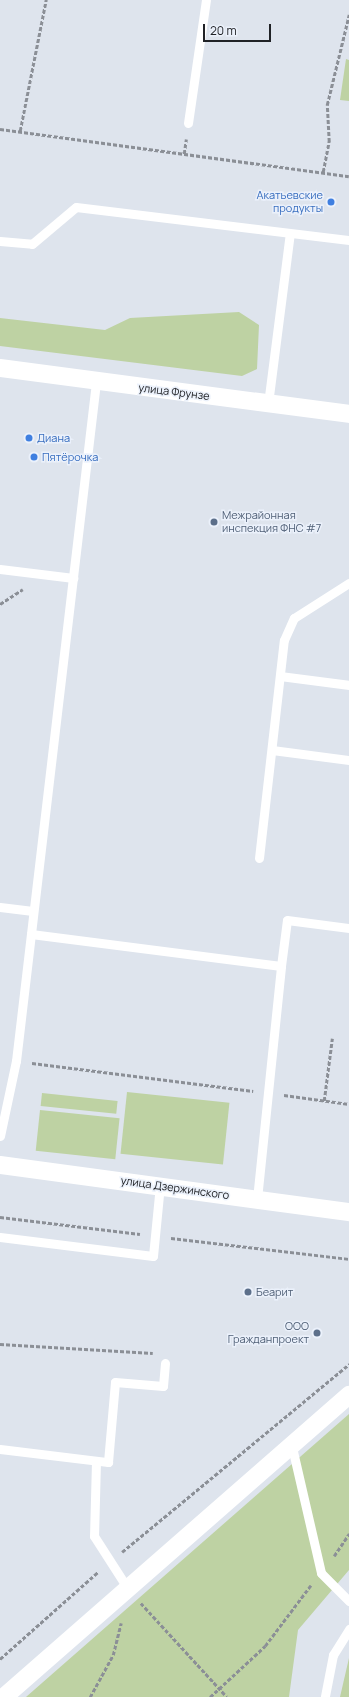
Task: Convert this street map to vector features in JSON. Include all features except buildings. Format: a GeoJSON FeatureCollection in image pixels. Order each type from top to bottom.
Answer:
{"type":"FeatureCollection","features":[{"type":"Feature","properties":{"kind":"street","name":"улица Фрунзе"},"geometry":{"type":"LineString","coordinates":[[0,368],[96,382],[349,414]]}},
{"type":"Feature","properties":{"kind":"street","name":"улица Дзержинского"},"geometry":{"type":"LineString","coordinates":[[0,1165],[160,1185],[349,1212]]}},
{"type":"Feature","properties":{"kind":"street"},"geometry":{"type":"LineString","coordinates":[[4,1697],[292,1447],[349,1395]]}},
{"type":"Feature","properties":{"kind":"lane"},"geometry":{"type":"LineString","coordinates":[[188,123],[206,0]]}},
{"type":"Feature","properties":{"kind":"lane"},"geometry":{"type":"LineString","coordinates":[[0,241],[32,244],[76,207],[349,240]]}},
{"type":"Feature","properties":{"kind":"lane"},"geometry":{"type":"LineString","coordinates":[[268,404],[290,233]]}},
{"type":"Feature","properties":{"kind":"lane"},"geometry":{"type":"LineString","coordinates":[[0,1136],[16,1061],[96,382]]}},
{"type":"Feature","properties":{"kind":"lane"},"geometry":{"type":"LineString","coordinates":[[0,569],[73,578]]}},
{"type":"Feature","properties":{"kind":"lane"},"geometry":{"type":"LineString","coordinates":[[259,858],[284,640],[294,618],[349,583]]}},
{"type":"Feature","properties":{"kind":"lane"},"geometry":{"type":"LineString","coordinates":[[280,676],[349,685]]}},
{"type":"Feature","properties":{"kind":"lane"},"geometry":{"type":"LineString","coordinates":[[272,750],[349,760]]}},
{"type":"Feature","properties":{"kind":"lane"},"geometry":{"type":"LineString","coordinates":[[0,908],[33,911]]}},
{"type":"Feature","properties":{"kind":"lane"},"geometry":{"type":"LineString","coordinates":[[257,1199],[270,1094],[281,966],[287,920],[349,928]]}},
{"type":"Feature","properties":{"kind":"lane"},"geometry":{"type":"LineString","coordinates":[[31,934],[281,966]]}},
{"type":"Feature","properties":{"kind":"lane"},"geometry":{"type":"LineString","coordinates":[[0,1237],[153,1256],[160,1185]]}},
{"type":"Feature","properties":{"kind":"lane"},"geometry":{"type":"LineString","coordinates":[[0,1449],[108,1462],[115,1382],[163,1386],[165,1363]]}},
{"type":"Feature","properties":{"kind":"lane"},"geometry":{"type":"LineString","coordinates":[[292,1447],[321,1573],[349,1601]]}},
{"type":"Feature","properties":{"kind":"lane"},"geometry":{"type":"LineString","coordinates":[[96,1461],[94,1536],[128,1589]]}},
{"type":"Feature","properties":{"kind":"lane"},"geometry":{"type":"LineString","coordinates":[[325,1696],[333,1655],[349,1629]]}},
{"type":"Feature","properties":{"kind":"path"},"geometry":{"type":"LineString","coordinates":[[20,131],[46,0]]}},
{"type":"Feature","properties":{"kind":"path"},"geometry":{"type":"LineString","coordinates":[[323,172],[329,142],[328,105],[349,15]]}},
{"type":"Feature","properties":{"kind":"path"},"geometry":{"type":"LineString","coordinates":[[0,129],[349,176]]}},
{"type":"Feature","properties":{"kind":"path"},"geometry":{"type":"LineString","coordinates":[[324,1101],[332,1039]]}},
{"type":"Feature","properties":{"kind":"path"},"geometry":{"type":"LineString","coordinates":[[16,1061],[349,1104]]}},
{"type":"Feature","properties":{"kind":"path"},"geometry":{"type":"LineString","coordinates":[[0,1217],[349,1259]]}},
{"type":"Feature","properties":{"kind":"path"},"geometry":{"type":"LineString","coordinates":[[0,1344],[166,1354],[165,1363]]}},
{"type":"Feature","properties":{"kind":"path"},"geometry":{"type":"LineString","coordinates":[[0,1659],[110,1561],[349,1364]]}},
{"type":"Feature","properties":{"kind":"path"},"geometry":{"type":"LineString","coordinates":[[210,1697],[265,1646],[349,1534]]}},
{"type":"Feature","properties":{"kind":"path"},"geometry":{"type":"LineString","coordinates":[[128,1589],[227,1697]]}},
{"type":"Feature","properties":{"kind":"path"},"geometry":{"type":"LineString","coordinates":[[90,1697],[114,1655],[128,1589]]}},
{"type":"Feature","properties":{"kind":"green space"},"geometry":{"type":"Polygon","coordinates":[[[346,59],[349,60],[349,101],[340,100],[346,59]]]}},
{"type":"Feature","properties":{"kind":"green space"},"geometry":{"type":"Polygon","coordinates":[[[239,312],[259,325],[257,369],[242,376],[0,346],[0,318],[105,330],[130,318],[239,312]]]}},
{"type":"Feature","properties":{"kind":"green space"},"geometry":{"type":"Polygon","coordinates":[[[127,1092],[229,1103],[223,1164],[121,1154],[127,1092]]]}},
{"type":"Feature","properties":{"kind":"green space"},"geometry":{"type":"Polygon","coordinates":[[[42,1093],[118,1101],[116,1114],[41,1106],[42,1093]]]}},
{"type":"Feature","properties":{"kind":"green space"},"geometry":{"type":"Polygon","coordinates":[[[40,1110],[120,1118],[115,1159],[36,1151],[40,1110]]]}},
{"type":"Feature","properties":{"kind":"green space"},"geometry":{"type":"Polygon","coordinates":[[[349,1414],[349,1570],[298,1630],[289,1697],[26,1697],[349,1414]]]}},
{"type":"Feature","properties":{"kind":"green space"},"geometry":{"type":"Polygon","coordinates":[[[349,1658],[349,1697],[340,1697],[349,1658]]]}},
{"type":"Feature","properties":{"kind":"place","name":"Акатьевские продукты"},"geometry":{"type":"Point","coordinates":[331,202]}},
{"type":"Feature","properties":{"kind":"place","name":"Диана"},"geometry":{"type":"Point","coordinates":[29,438]}},
{"type":"Feature","properties":{"kind":"place","name":"Пятёрочка"},"geometry":{"type":"Point","coordinates":[34,457]}},
{"type":"Feature","properties":{"kind":"place","name":"Межрайонная инспекция ФНС #7"},"geometry":{"type":"Point","coordinates":[214,522]}},
{"type":"Feature","properties":{"kind":"place","name":"Беарит"},"geometry":{"type":"Point","coordinates":[248,1292]}},
{"type":"Feature","properties":{"kind":"place","name":"ООО Гражданпроект"},"geometry":{"type":"Point","coordinates":[317,1333]}}]}
